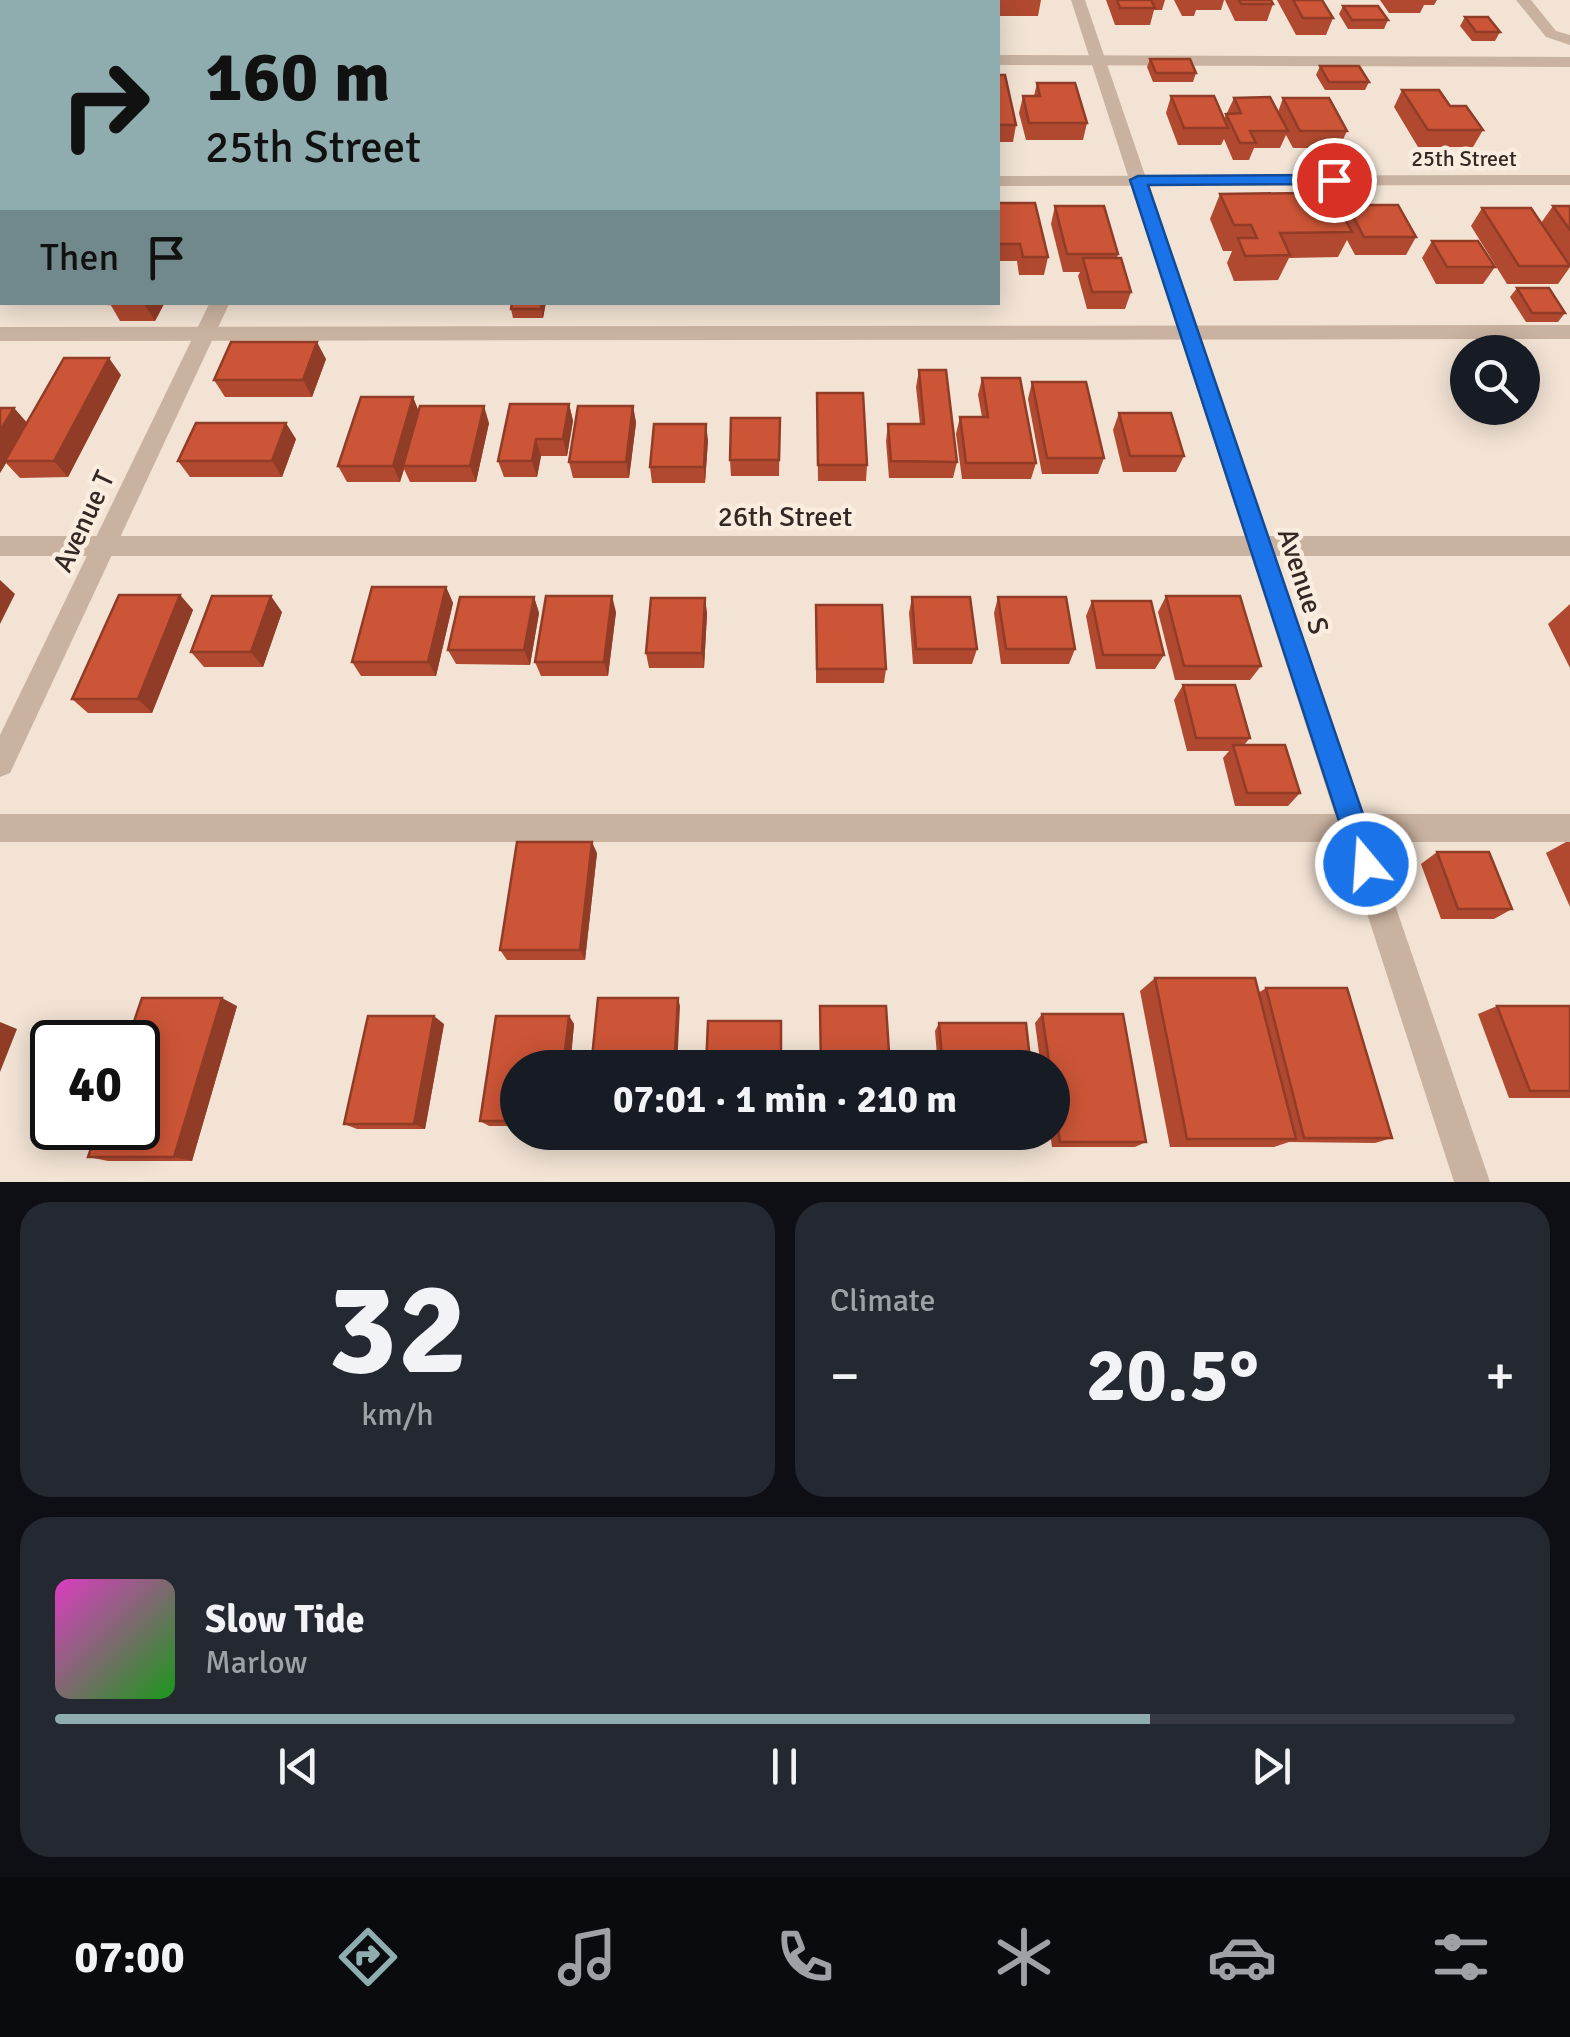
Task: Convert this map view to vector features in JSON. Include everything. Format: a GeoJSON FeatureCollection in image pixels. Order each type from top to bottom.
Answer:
{"type":"FeatureCollection","features":[{"type":"Feature","properties":{"kind":"street","name":"Avenue S"},"geometry":{"type":"LineString","coordinates":[[1078,0],[1472,1182]]}},
{"type":"Feature","properties":{"kind":"street"},"geometry":{"type":"LineString","coordinates":[[1524,0],[1550,34],[1570,40]]}},
{"type":"Feature","properties":{"kind":"street"},"geometry":{"type":"LineString","coordinates":[[1000,60],[1570,62]]}},
{"type":"Feature","properties":{"kind":"street","name":"25th Street"},"geometry":{"type":"LineString","coordinates":[[1000,181],[1570,180]]}},
{"type":"Feature","properties":{"kind":"street","name":"Avenue T"},"geometry":{"type":"LineString","coordinates":[[0,764],[219,305]]}},
{"type":"Feature","properties":{"kind":"street"},"geometry":{"type":"LineString","coordinates":[[0,334],[1570,332]]}},
{"type":"Feature","properties":{"kind":"street","name":"26th Street"},"geometry":{"type":"LineString","coordinates":[[0,546],[1570,546]]}},
{"type":"Feature","properties":{"kind":"street"},"geometry":{"type":"LineString","coordinates":[[0,828],[1570,828]]}},
{"type":"Feature","properties":{"kind":"building"},"geometry":{"type":"Polygon","coordinates":[[[1117,0],[1151,0],[1155,8],[1120,8],[1117,0]]]}},
{"type":"Feature","properties":{"kind":"building"},"geometry":{"type":"Polygon","coordinates":[[[1239,0],[1271,0],[1273,4],[1241,4],[1239,0]]]}},
{"type":"Feature","properties":{"kind":"building"},"geometry":{"type":"Polygon","coordinates":[[[1293,0],[1322,0],[1333,18],[1303,18],[1293,0]]]}},
{"type":"Feature","properties":{"kind":"building"},"geometry":{"type":"Polygon","coordinates":[[[1343,6],[1378,6],[1388,20],[1352,20],[1343,6]]]}},
{"type":"Feature","properties":{"kind":"building"},"geometry":{"type":"Polygon","coordinates":[[[1465,17],[1488,17],[1500,32],[1476,32],[1465,17]]]}},
{"type":"Feature","properties":{"kind":"building"},"geometry":{"type":"Polygon","coordinates":[[[1150,59],[1190,59],[1196,73],[1156,73],[1150,59]]]}},
{"type":"Feature","properties":{"kind":"building"},"geometry":{"type":"Polygon","coordinates":[[[1320,66],[1359,66],[1369,82],[1329,82],[1320,66]]]}},
{"type":"Feature","properties":{"kind":"building"},"geometry":{"type":"Polygon","coordinates":[[[1000,75],[1005,75],[1016,125],[1000,125],[1000,75]]]}},
{"type":"Feature","properties":{"kind":"building"},"geometry":{"type":"Polygon","coordinates":[[[1037,83],[1075,83],[1087,123],[1029,123],[1023,96],[1040,96],[1037,83]]]}},
{"type":"Feature","properties":{"kind":"building"},"geometry":{"type":"Polygon","coordinates":[[[1402,90],[1439,90],[1450,106],[1466,106],[1483,130],[1428,130],[1402,90]]]}},
{"type":"Feature","properties":{"kind":"building"},"geometry":{"type":"Polygon","coordinates":[[[1171,96],[1214,96],[1228,128],[1184,128],[1171,96]]]}},
{"type":"Feature","properties":{"kind":"building"},"geometry":{"type":"Polygon","coordinates":[[[1270,97],[1288,131],[1250,131],[1256,143],[1240,143],[1226,114],[1241,113],[1234,98],[1270,97]]]}},
{"type":"Feature","properties":{"kind":"building"},"geometry":{"type":"Polygon","coordinates":[[[1283,98],[1329,98],[1347,131],[1300,131],[1283,98]]]}},
{"type":"Feature","properties":{"kind":"building"},"geometry":{"type":"Polygon","coordinates":[[[1303,193],[1309,206],[1337,205],[1352,232],[1280,233],[1290,255],[1245,256],[1238,238],[1257,238],[1251,225],[1234,225],[1220,194],[1303,193]]]}},
{"type":"Feature","properties":{"kind":"building"},"geometry":{"type":"Polygon","coordinates":[[[1000,203],[1035,203],[1048,257],[1023,257],[1020,244],[1000,244],[1000,203]]]}},
{"type":"Feature","properties":{"kind":"building"},"geometry":{"type":"Polygon","coordinates":[[[1347,205],[1398,205],[1416,237],[1364,237],[1347,205]]]}},
{"type":"Feature","properties":{"kind":"building"},"geometry":{"type":"Polygon","coordinates":[[[1055,206],[1104,206],[1118,254],[1067,254],[1055,206]]]}},
{"type":"Feature","properties":{"kind":"building"},"geometry":{"type":"Polygon","coordinates":[[[1553,206],[1570,206],[1570,230],[1553,206]]]}},
{"type":"Feature","properties":{"kind":"building"},"geometry":{"type":"Polygon","coordinates":[[[1482,208],[1531,208],[1570,266],[1519,266],[1482,208]]]}},
{"type":"Feature","properties":{"kind":"building"},"geometry":{"type":"Polygon","coordinates":[[[1432,241],[1478,241],[1495,267],[1447,267],[1432,241]]]}},
{"type":"Feature","properties":{"kind":"building"},"geometry":{"type":"Polygon","coordinates":[[[1083,258],[1121,258],[1131,292],[1092,292],[1083,258]]]}},
{"type":"Feature","properties":{"kind":"building"},"geometry":{"type":"Polygon","coordinates":[[[1517,288],[1549,288],[1565,313],[1532,313],[1517,288]]]}},
{"type":"Feature","properties":{"kind":"building"},"geometry":{"type":"Polygon","coordinates":[[[512,305],[542,305],[541,309],[511,309],[512,305]]]}},
{"type":"Feature","properties":{"kind":"building"},"geometry":{"type":"Polygon","coordinates":[[[231,342],[317,342],[303,380],[214,380],[231,342]]]}},
{"type":"Feature","properties":{"kind":"building"},"geometry":{"type":"Polygon","coordinates":[[[64,358],[109,358],[54,461],[5,461],[64,358]]]}},
{"type":"Feature","properties":{"kind":"building"},"geometry":{"type":"Polygon","coordinates":[[[919,370],[946,370],[957,462],[891,461],[888,424],[924,424],[919,370]]]}},
{"type":"Feature","properties":{"kind":"building"},"geometry":{"type":"Polygon","coordinates":[[[982,378],[1020,378],[1036,463],[966,463],[960,417],[988,417],[982,378]]]}},
{"type":"Feature","properties":{"kind":"building"},"geometry":{"type":"Polygon","coordinates":[[[1032,382],[1086,382],[1104,458],[1047,458],[1032,382]]]}},
{"type":"Feature","properties":{"kind":"building"},"geometry":{"type":"Polygon","coordinates":[[[817,393],[863,393],[867,465],[818,465],[817,393]]]}},
{"type":"Feature","properties":{"kind":"building"},"geometry":{"type":"Polygon","coordinates":[[[361,397],[413,397],[393,466],[338,466],[361,397]]]}},
{"type":"Feature","properties":{"kind":"building"},"geometry":{"type":"Polygon","coordinates":[[[510,404],[569,404],[563,439],[536,439],[532,461],[498,461],[510,404]]]}},
{"type":"Feature","properties":{"kind":"building"},"geometry":{"type":"Polygon","coordinates":[[[420,406],[484,406],[470,466],[403,466],[420,406]]]}},
{"type":"Feature","properties":{"kind":"building"},"geometry":{"type":"Polygon","coordinates":[[[578,406],[633,406],[626,462],[569,462],[578,406]]]}},
{"type":"Feature","properties":{"kind":"building"},"geometry":{"type":"Polygon","coordinates":[[[0,408],[14,408],[0,431],[0,408]]]}},
{"type":"Feature","properties":{"kind":"building"},"geometry":{"type":"Polygon","coordinates":[[[1119,413],[1171,413],[1184,456],[1130,456],[1119,413]]]}},
{"type":"Feature","properties":{"kind":"building"},"geometry":{"type":"Polygon","coordinates":[[[731,418],[780,418],[779,460],[730,460],[731,418]]]}},
{"type":"Feature","properties":{"kind":"building"},"geometry":{"type":"Polygon","coordinates":[[[196,423],[286,423],[272,461],[178,461],[196,423]]]}},
{"type":"Feature","properties":{"kind":"building"},"geometry":{"type":"Polygon","coordinates":[[[654,424],[706,424],[704,467],[650,467],[654,424]]]}},
{"type":"Feature","properties":{"kind":"building"},"geometry":{"type":"Polygon","coordinates":[[[372,587],[446,587],[428,662],[352,662],[372,587]]]}},
{"type":"Feature","properties":{"kind":"building"},"geometry":{"type":"Polygon","coordinates":[[[119,595],[180,595],[138,699],[72,699],[119,595]]]}},
{"type":"Feature","properties":{"kind":"building"},"geometry":{"type":"Polygon","coordinates":[[[212,596],[271,596],[251,652],[191,652],[212,596]]]}},
{"type":"Feature","properties":{"kind":"building"},"geometry":{"type":"Polygon","coordinates":[[[546,596],[612,596],[604,662],[535,662],[546,596]]]}},
{"type":"Feature","properties":{"kind":"building"},"geometry":{"type":"Polygon","coordinates":[[[1166,596],[1240,596],[1261,666],[1184,666],[1166,596]]]}},
{"type":"Feature","properties":{"kind":"building"},"geometry":{"type":"Polygon","coordinates":[[[460,597],[534,597],[524,650],[448,650],[460,597]]]}},
{"type":"Feature","properties":{"kind":"building"},"geometry":{"type":"Polygon","coordinates":[[[912,597],[970,597],[977,649],[916,649],[912,597]]]}},
{"type":"Feature","properties":{"kind":"building"},"geometry":{"type":"Polygon","coordinates":[[[998,597],[1066,597],[1075,649],[1006,649],[998,597]]]}},
{"type":"Feature","properties":{"kind":"building"},"geometry":{"type":"Polygon","coordinates":[[[651,598],[705,598],[702,653],[646,653],[651,598]]]}},
{"type":"Feature","properties":{"kind":"building"},"geometry":{"type":"Polygon","coordinates":[[[1092,601],[1151,601],[1164,655],[1103,655],[1092,601]]]}},
{"type":"Feature","properties":{"kind":"building"},"geometry":{"type":"Polygon","coordinates":[[[816,605],[882,605],[886,669],[817,669],[816,605]]]}},
{"type":"Feature","properties":{"kind":"building"},"geometry":{"type":"Polygon","coordinates":[[[1183,685],[1235,685],[1250,738],[1196,738],[1183,685]]]}},
{"type":"Feature","properties":{"kind":"building"},"geometry":{"type":"Polygon","coordinates":[[[1233,745],[1285,745],[1300,793],[1247,793],[1233,745]]]}},
{"type":"Feature","properties":{"kind":"building"},"geometry":{"type":"Polygon","coordinates":[[[517,842],[592,842],[580,950],[500,950],[517,842]]]}},
{"type":"Feature","properties":{"kind":"building"},"geometry":{"type":"Polygon","coordinates":[[[1437,852],[1489,852],[1512,909],[1458,909],[1437,852]]]}},
{"type":"Feature","properties":{"kind":"building"},"geometry":{"type":"Polygon","coordinates":[[[1155,978],[1255,978],[1296,1139],[1187,1139],[1155,978]]]}},
{"type":"Feature","properties":{"kind":"building"},"geometry":{"type":"Polygon","coordinates":[[[1266,988],[1347,988],[1392,1138],[1304,1138],[1266,988]]]}},
{"type":"Feature","properties":{"kind":"building"},"geometry":{"type":"Polygon","coordinates":[[[142,998],[222,998],[174,1157],[88,1157],[90,1150],[160,1150],[160,1020],[134,1020],[142,998]]]}},
{"type":"Feature","properties":{"kind":"building"},"geometry":{"type":"Polygon","coordinates":[[[598,998],[678,998],[675,1050],[593,1050],[598,998]]]}},
{"type":"Feature","properties":{"kind":"building"},"geometry":{"type":"Polygon","coordinates":[[[820,1006],[886,1006],[889,1050],[821,1050],[820,1006]]]}},
{"type":"Feature","properties":{"kind":"building"},"geometry":{"type":"Polygon","coordinates":[[[1497,1006],[1570,1006],[1570,1091],[1530,1091],[1497,1006]]]}},
{"type":"Feature","properties":{"kind":"building"},"geometry":{"type":"Polygon","coordinates":[[[1042,1014],[1123,1014],[1146,1142],[1070,1142],[1070,1050],[1047,1050],[1042,1014]]]}},
{"type":"Feature","properties":{"kind":"building"},"geometry":{"type":"Polygon","coordinates":[[[368,1016],[434,1016],[414,1124],[344,1124],[368,1016]]]}},
{"type":"Feature","properties":{"kind":"building"},"geometry":{"type":"Polygon","coordinates":[[[496,1016],[569,1016],[565,1050],[500,1050],[500,1121],[480,1121],[496,1016]]]}},
{"type":"Feature","properties":{"kind":"building"},"geometry":{"type":"Polygon","coordinates":[[[708,1021],[781,1021],[781,1050],[707,1050],[708,1021]]]}},
{"type":"Feature","properties":{"kind":"building"},"geometry":{"type":"Polygon","coordinates":[[[939,1023],[1026,1023],[1029,1050],[941,1050],[939,1023]]]}},
{"type":"Feature","properties":{"kind":"route"},"geometry":{"type":"LineString","coordinates":[[1334,180],[1138,180],[1366,864]]}}]}
